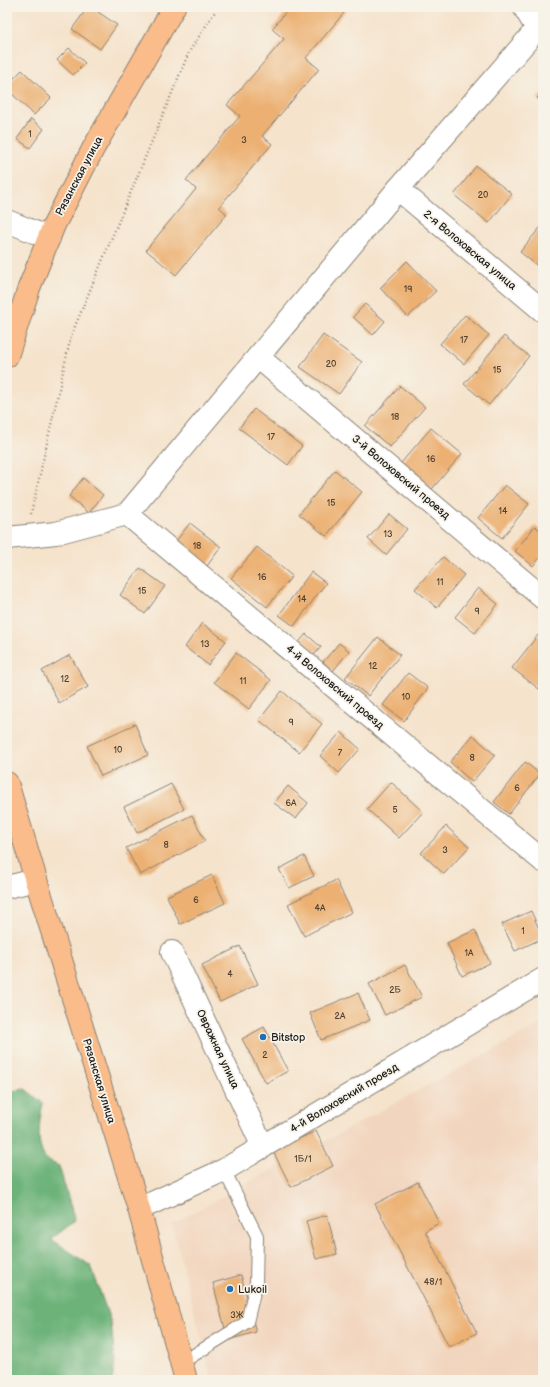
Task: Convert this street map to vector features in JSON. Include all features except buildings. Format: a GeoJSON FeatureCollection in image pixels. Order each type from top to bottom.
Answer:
{"type":"FeatureCollection","features":[{"type":"Feature","properties":{"kind":"main road","name":"Рязанская улица"},"geometry":{"type":"LineString","coordinates":[[7,356],[29,288],[54,225],[93,149],[174,7]]}},
{"type":"Feature","properties":{"kind":"main road","name":"Рязанская улица"},"geometry":{"type":"LineString","coordinates":[[7,783],[139,1209],[183,1372]]}},
{"type":"Feature","properties":{"kind":"street"},"geometry":{"type":"LineString","coordinates":[[16,536],[56,533],[127,514],[398,189],[541,29],[524,7]]}},
{"type":"Feature","properties":{"kind":"street","name":"2-я Волоховская улица"},"geometry":{"type":"LineString","coordinates":[[398,189],[543,311]]}},
{"type":"Feature","properties":{"kind":"street"},"geometry":{"type":"LineString","coordinates":[[7,221],[49,238]]}},
{"type":"Feature","properties":{"kind":"street","name":"3-й Волоховский проезд"},"geometry":{"type":"LineString","coordinates":[[258,357],[543,598]]}},
{"type":"Feature","properties":{"kind":"street","name":"4-й Волоховский проезд"},"geometry":{"type":"LineString","coordinates":[[127,514],[543,861]]}},
{"type":"Feature","properties":{"kind":"street"},"geometry":{"type":"LineString","coordinates":[[7,887],[36,880]]}},
{"type":"Feature","properties":{"kind":"street","name":"Овражная улица"},"geometry":{"type":"LineString","coordinates":[[172,952],[263,1147]]}},
{"type":"Feature","properties":{"kind":"street","name":"4-й Волоховский проезд"},"geometry":{"type":"LineString","coordinates":[[139,1209],[224,1170],[543,979]]}},
{"type":"Feature","properties":{"kind":"lane"},"geometry":{"type":"LineString","coordinates":[[183,1372],[247,1322],[256,1284],[257,1236],[224,1170]]}},
{"type":"Feature","properties":{"kind":"path"},"geometry":{"type":"LineString","coordinates":[[16,536],[71,336],[189,52],[218,7]]}},
{"type":"Feature","properties":{"kind":"shaded area"},"geometry":{"type":"Polygon","coordinates":[[[543,1023],[543,1380],[212,1380],[172,1224],[543,1023]]]}},
{"type":"Feature","properties":{"kind":"green space"},"geometry":{"type":"Polygon","coordinates":[[[25,1089],[43,1103],[39,1133],[41,1149],[48,1160],[59,1166],[75,1221],[51,1239],[91,1266],[111,1323],[115,1363],[112,1380],[7,1380],[7,1092],[25,1089]]]}},
{"type":"Feature","properties":{"kind":"place","name":"Bitstop"},"geometry":{"type":"Point","coordinates":[263,1037]}},
{"type":"Feature","properties":{"kind":"place","name":"Lukoil"},"geometry":{"type":"Point","coordinates":[230,1289]}}]}
